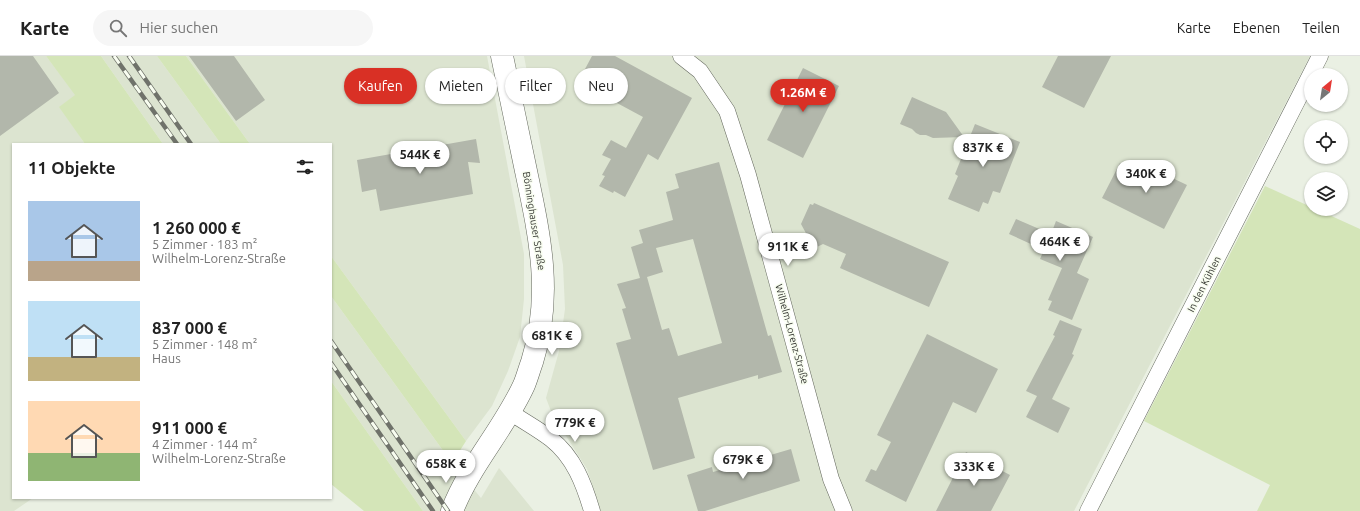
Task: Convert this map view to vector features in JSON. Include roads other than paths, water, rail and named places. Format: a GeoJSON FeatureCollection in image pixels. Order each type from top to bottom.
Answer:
{"type":"FeatureCollection","features":[{"type":"Feature","properties":{"kind":"main road","name":"Bönninghauser Straße"},"geometry":{"type":"LineString","coordinates":[[452,511],[472,471],[510,412],[524,384],[536,350],[542,319],[544,284],[541,250],[536,218],[502,56]]}},
{"type":"Feature","properties":{"kind":"street","name":"Wilhelm-Lorenz-Straße"},"geometry":{"type":"LineString","coordinates":[[681,56],[700,71],[727,111],[748,176],[831,479],[844,511]]}},
{"type":"Feature","properties":{"kind":"street","name":"In den Kühlen"},"geometry":{"type":"LineString","coordinates":[[1088,511],[1320,56]]}},
{"type":"Feature","properties":{"kind":"street"},"geometry":{"type":"LineString","coordinates":[[510,412],[552,440],[569,457],[584,484],[592,511]]}},
{"type":"Feature","properties":{"kind":"railway"},"geometry":{"type":"LineString","coordinates":[[114,56],[176,143]]}},
{"type":"Feature","properties":{"kind":"railway"},"geometry":{"type":"LineString","coordinates":[[129,56],[190,143]]}},
{"type":"Feature","properties":{"kind":"railway"},"geometry":{"type":"LineString","coordinates":[[332,342],[448,511]]}},
{"type":"Feature","properties":{"kind":"railway"},"geometry":{"type":"LineString","coordinates":[[332,364],[433,511]]}}]}
